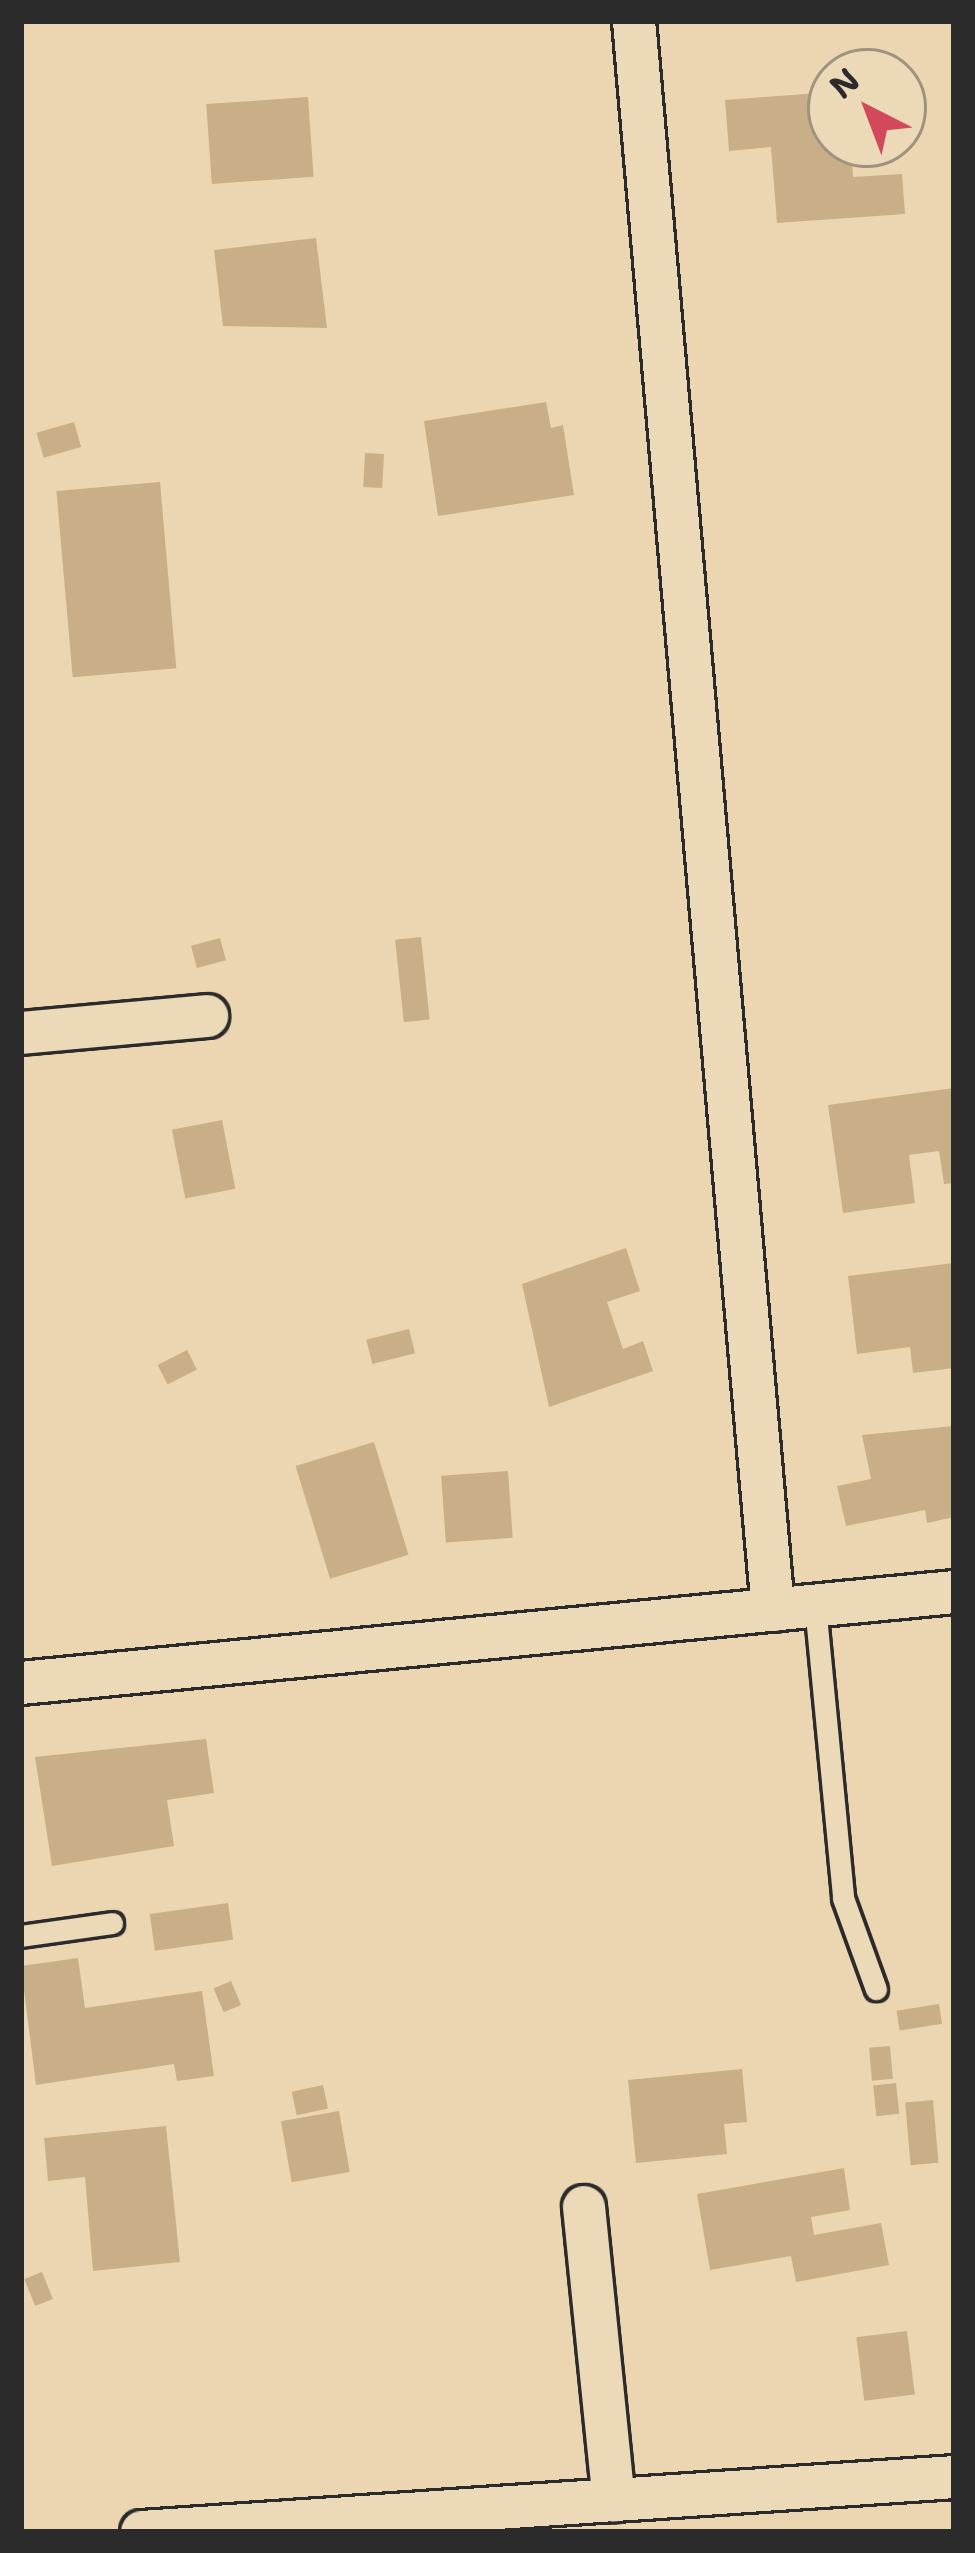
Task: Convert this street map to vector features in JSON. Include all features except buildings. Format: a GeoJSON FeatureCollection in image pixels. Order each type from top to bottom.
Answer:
{"type":"FeatureCollection","features":[{"type":"Feature","properties":{"kind":"street"},"geometry":{"type":"LineString","coordinates":[[634,21],[794,1607]]}},
{"type":"Feature","properties":{"kind":"street"},"geometry":{"type":"LineString","coordinates":[[21,1033],[207,1016]]}},
{"type":"Feature","properties":{"kind":"street"},"geometry":{"type":"LineString","coordinates":[[21,1683],[954,1592]]}},
{"type":"Feature","properties":{"kind":"street"},"geometry":{"type":"LineString","coordinates":[[584,2207],[614,2500]]}},
{"type":"Feature","properties":{"kind":"street"},"geometry":{"type":"LineString","coordinates":[[142,2532],[954,2476]]}},
{"type":"Feature","properties":{"kind":"lane"},"geometry":{"type":"LineString","coordinates":[[794,1607],[843,1898],[876,1990]]}},
{"type":"Feature","properties":{"kind":"lane"},"geometry":{"type":"LineString","coordinates":[[21,1936],[112,1923]]}}]}
